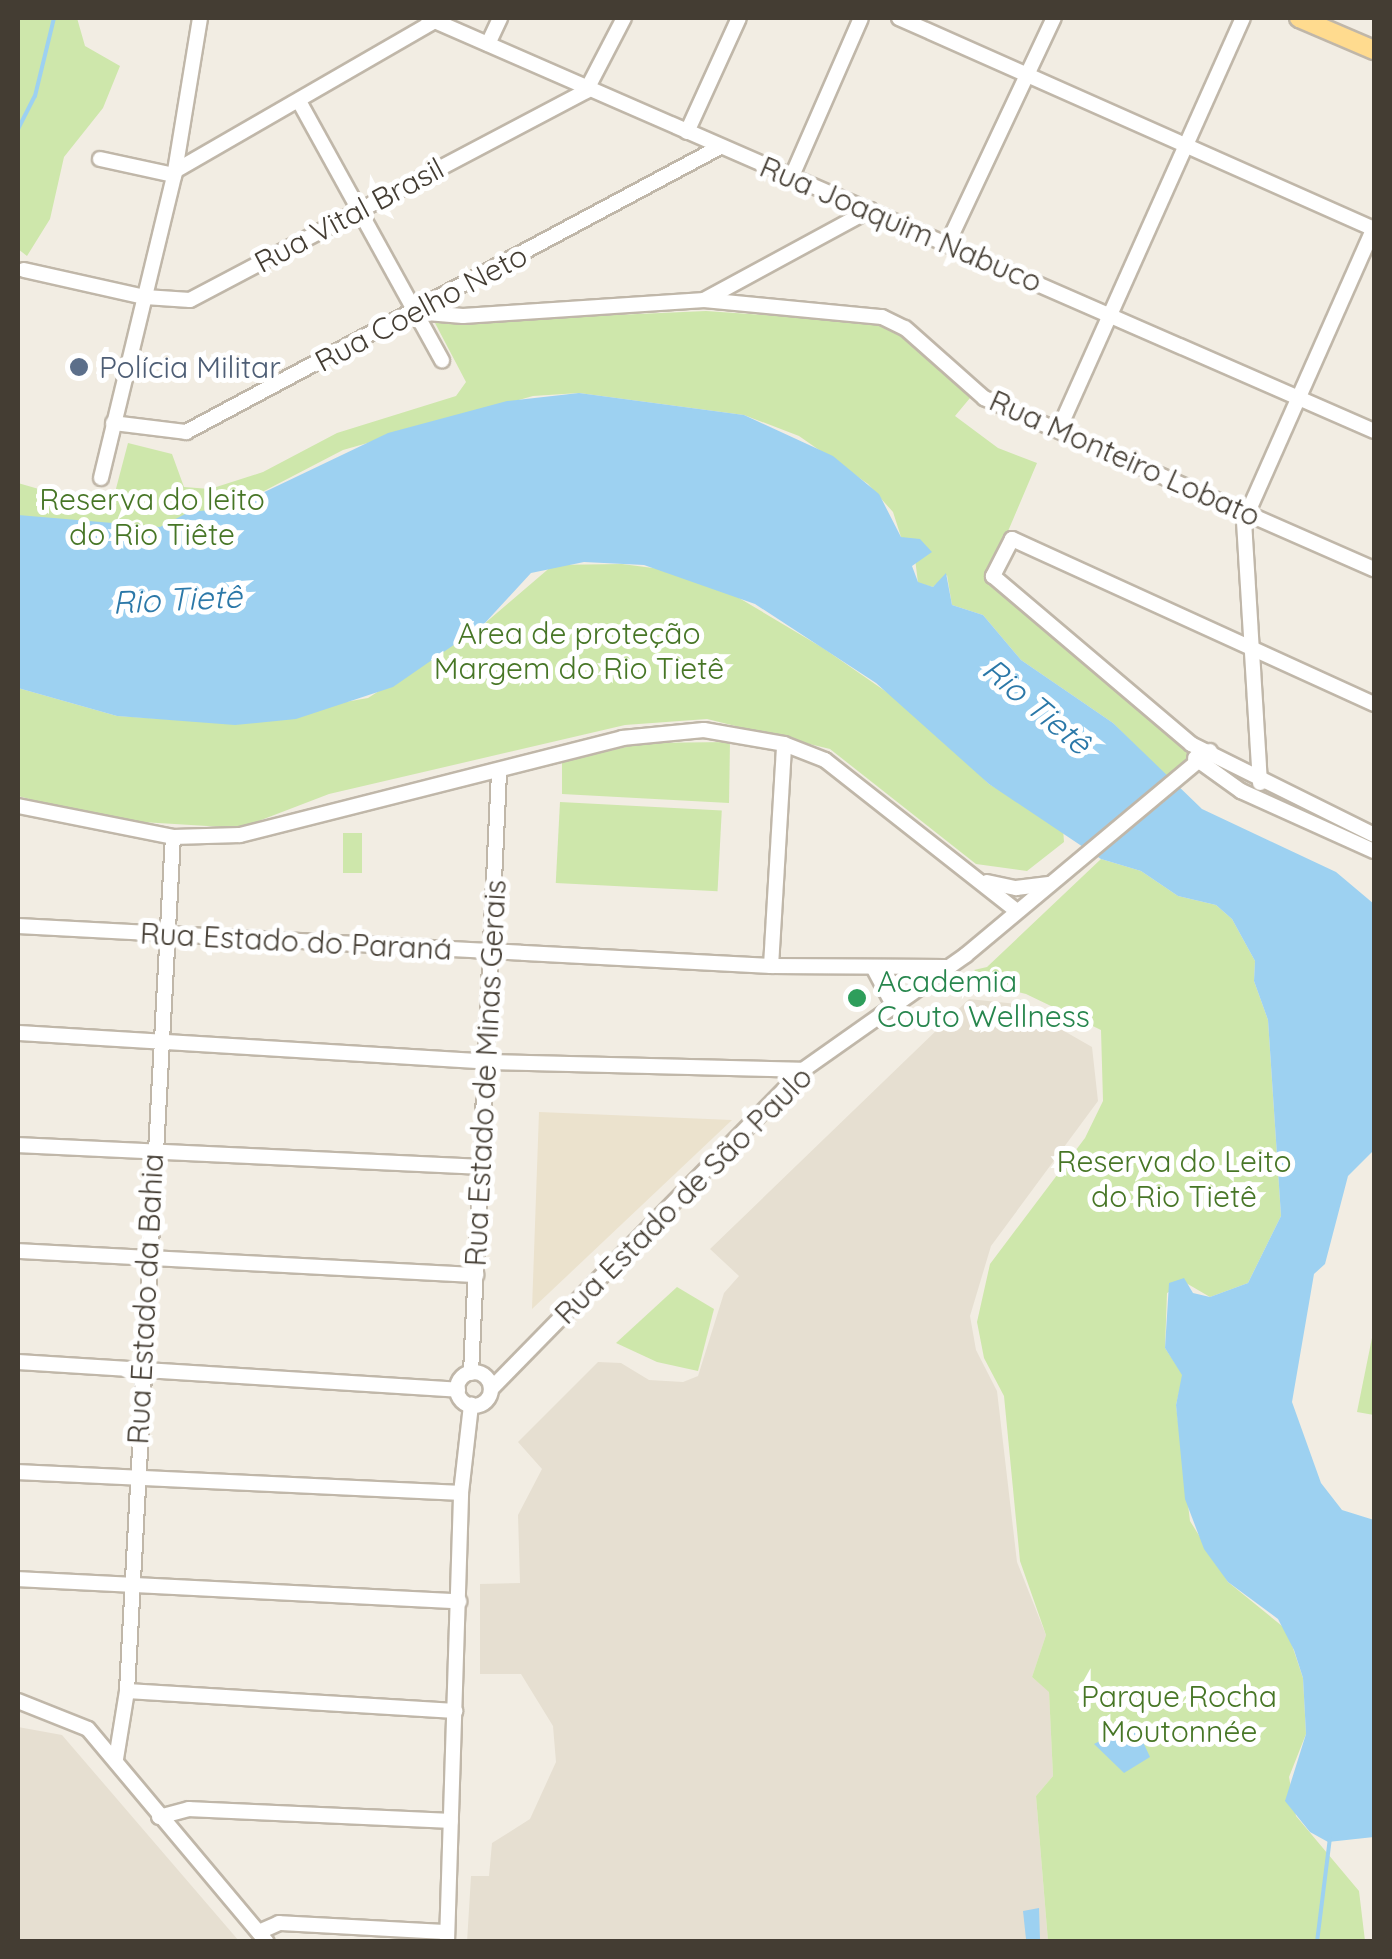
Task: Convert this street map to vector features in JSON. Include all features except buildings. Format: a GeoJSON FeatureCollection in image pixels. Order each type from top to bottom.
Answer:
{"type":"FeatureCollection","features":[{"type":"Feature","properties":{"kind":"main road"},"geometry":{"type":"LineString","coordinates":[[1299,18],[1374,50]]}},
{"type":"Feature","properties":{"kind":"street"},"geometry":{"type":"LineString","coordinates":[[101,478],[175,173],[200,18]]}},
{"type":"Feature","properties":{"kind":"street"},"geometry":{"type":"LineString","coordinates":[[488,44],[500,18]]}},
{"type":"Feature","properties":{"kind":"street"},"geometry":{"type":"LineString","coordinates":[[586,90],[624,18]]}},
{"type":"Feature","properties":{"kind":"street"},"geometry":{"type":"LineString","coordinates":[[688,132],[739,18]]}},
{"type":"Feature","properties":{"kind":"street"},"geometry":{"type":"LineString","coordinates":[[792,176],[862,18]]}},
{"type":"Feature","properties":{"kind":"street"},"geometry":{"type":"LineString","coordinates":[[899,18],[1374,228],[1247,511],[1260,782]]}},
{"type":"Feature","properties":{"kind":"street"},"geometry":{"type":"LineString","coordinates":[[947,245],[1054,18]]}},
{"type":"Feature","properties":{"kind":"street"},"geometry":{"type":"LineString","coordinates":[[1059,429],[1243,18]]}},
{"type":"Feature","properties":{"kind":"street"},"geometry":{"type":"LineString","coordinates":[[100,159],[175,173],[300,104],[432,19]]}},
{"type":"Feature","properties":{"kind":"street","name":"Rua Joaquim Nabuco"},"geometry":{"type":"LineString","coordinates":[[432,19],[586,90],[792,176],[1374,432]]}},
{"type":"Feature","properties":{"kind":"street","name":"Rua Vital Brasil"},"geometry":{"type":"LineString","coordinates":[[24,270],[144,297],[190,300],[586,90]]}},
{"type":"Feature","properties":{"kind":"street"},"geometry":{"type":"LineString","coordinates":[[300,104],[442,360]]}},
{"type":"Feature","properties":{"kind":"street","name":"Rua Coelho Neto"},"geometry":{"type":"LineString","coordinates":[[113,424],[186,432],[720,147]]}},
{"type":"Feature","properties":{"kind":"street"},"geometry":{"type":"LineString","coordinates":[[704,300],[870,210]]}},
{"type":"Feature","properties":{"kind":"street","name":"Rua Monteiro Lobato"},"geometry":{"type":"LineString","coordinates":[[415,312],[463,316],[704,300],[894,320],[974,392],[1374,569]]}},
{"type":"Feature","properties":{"kind":"street"},"geometry":{"type":"LineString","coordinates":[[1374,704],[1012,539],[993,576],[1191,744],[1210,751],[1260,782],[1374,835]]}},
{"type":"Feature","properties":{"kind":"street"},"geometry":{"type":"LineString","coordinates":[[18,806],[173,837],[240,834],[662,732],[704,730],[784,744],[860,783],[976,878],[1020,908]]}},
{"type":"Feature","properties":{"kind":"street"},"geometry":{"type":"LineString","coordinates":[[771,966],[784,744]]}},
{"type":"Feature","properties":{"kind":"street"},"geometry":{"type":"LineString","coordinates":[[1191,744],[1196,763],[1374,852]]}},
{"type":"Feature","properties":{"kind":"street","name":"Rua Estado de São Paulo"},"geometry":{"type":"LineString","coordinates":[[491,1389],[803,1070],[946,967],[1210,751]]}},
{"type":"Feature","properties":{"kind":"street","name":"Rua Estado de Minas Gerais"},"geometry":{"type":"LineString","coordinates":[[471,1373],[499,772]]}},
{"type":"Feature","properties":{"kind":"street","name":"Rua Estado da Bahia"},"geometry":{"type":"LineString","coordinates":[[116,1759],[128,1691],[151,1152],[173,837]]}},
{"type":"Feature","properties":{"kind":"street"},"geometry":{"type":"LineString","coordinates":[[976,878],[1014,888],[1050,884]]}},
{"type":"Feature","properties":{"kind":"street"},"geometry":{"type":"LineString","coordinates":[[1014,888],[1020,908]]}},
{"type":"Feature","properties":{"kind":"street","name":"Rua Estado do Paraná"},"geometry":{"type":"LineString","coordinates":[[18,926],[771,966],[946,967]]}},
{"type":"Feature","properties":{"kind":"street"},"geometry":{"type":"LineString","coordinates":[[874,969],[894,1004]]}},
{"type":"Feature","properties":{"kind":"street"},"geometry":{"type":"LineString","coordinates":[[18,1033],[486,1062],[803,1070]]}},
{"type":"Feature","properties":{"kind":"street"},"geometry":{"type":"LineString","coordinates":[[18,1145],[481,1167]]}},
{"type":"Feature","properties":{"kind":"street"},"geometry":{"type":"LineString","coordinates":[[18,1251],[476,1274]]}},
{"type":"Feature","properties":{"kind":"street"},"geometry":{"type":"LineString","coordinates":[[18,1362],[458,1390],[471,1406],[462,1493],[447,1937],[279,1924],[263,1937],[88,1729],[18,1700]]}},
{"type":"Feature","properties":{"kind":"street"},"geometry":{"type":"LineString","coordinates":[[458,1390],[471,1373],[482,1374],[491,1389],[487,1401],[471,1406]]}},
{"type":"Feature","properties":{"kind":"street"},"geometry":{"type":"LineString","coordinates":[[18,1472],[462,1493]]}},
{"type":"Feature","properties":{"kind":"street"},"geometry":{"type":"LineString","coordinates":[[18,1579],[131,1588],[458,1601]]}},
{"type":"Feature","properties":{"kind":"street"},"geometry":{"type":"LineString","coordinates":[[128,1691],[455,1711]]}},
{"type":"Feature","properties":{"kind":"street"},"geometry":{"type":"LineString","coordinates":[[159,1817],[190,1809],[451,1821]]}},
{"type":"Feature","properties":{"kind":"shaded area"},"geometry":{"type":"Polygon","coordinates":[[[969,999],[1017,1004],[1092,1047],[1098,1101],[991,1246],[970,1316],[976,1350],[997,1391],[1017,1562],[1046,1635],[1032,1677],[1049,1691],[1053,1776],[1036,1796],[1048,1941],[467,1942],[471,1876],[489,1876],[492,1843],[530,1819],[556,1762],[553,1726],[521,1674],[480,1674],[480,1584],[520,1583],[518,1515],[542,1469],[518,1442],[598,1362],[621,1363],[649,1380],[683,1382],[698,1376],[724,1293],[739,1276],[710,1249],[969,999]]]}},
{"type":"Feature","properties":{"kind":"shaded area"},"geometry":{"type":"Polygon","coordinates":[[[539,1112],[732,1120],[532,1309],[539,1112]]]}},
{"type":"Feature","properties":{"kind":"shaded area"},"geometry":{"type":"Polygon","coordinates":[[[18,1727],[62,1735],[239,1941],[18,1941],[18,1727]]]}},
{"type":"Feature","properties":{"kind":"green space"},"geometry":{"type":"Polygon","coordinates":[[[18,18],[77,18],[85,46],[120,66],[103,108],[64,157],[50,219],[27,256],[18,249],[18,18]]]}},
{"type":"Feature","properties":{"kind":"green space","name":"Reserva do leito do Rio Tiête"},"geometry":{"type":"Polygon","coordinates":[[[706,311],[880,323],[904,331],[970,398],[955,416],[998,448],[1037,463],[989,576],[1208,752],[1171,782],[1113,723],[1021,660],[983,615],[952,605],[947,575],[933,587],[918,583],[913,542],[901,537],[893,512],[868,484],[799,436],[744,415],[579,393],[533,396],[343,450],[247,500],[249,519],[18,541],[18,483],[87,503],[113,500],[128,443],[172,454],[184,487],[210,489],[263,472],[337,433],[456,396],[466,382],[435,323],[706,311]]]}},
{"type":"Feature","properties":{"kind":"green space","name":"Area de proteção Margem do Rio Tietê"},"geometry":{"type":"Polygon","coordinates":[[[622,564],[676,571],[734,595],[823,648],[914,711],[989,784],[1063,828],[1064,842],[1027,871],[976,864],[830,749],[707,719],[625,725],[329,794],[240,828],[109,820],[18,796],[18,688],[117,716],[226,723],[368,698],[484,624],[553,565],[622,564]]]}},
{"type":"Feature","properties":{"kind":"green space"},"geometry":{"type":"Polygon","coordinates":[[[730,742],[729,803],[562,794],[562,762],[643,743],[730,742]]]}},
{"type":"Feature","properties":{"kind":"green space"},"geometry":{"type":"Polygon","coordinates":[[[560,802],[722,810],[718,891],[556,883],[560,802]]]}},
{"type":"Feature","properties":{"kind":"green space"},"geometry":{"type":"Polygon","coordinates":[[[343,833],[362,833],[362,873],[343,873],[343,833]]]}},
{"type":"Feature","properties":{"kind":"green space","name":"Reserva do Leito do Rio Tietê"},"geometry":{"type":"Polygon","coordinates":[[[1101,859],[1141,871],[1178,896],[1216,905],[1232,919],[1255,961],[1254,981],[1268,1020],[1281,1216],[1248,1283],[1210,1297],[1186,1283],[1167,1293],[1165,1348],[1183,1375],[1176,1405],[1190,1521],[1228,1582],[1287,1630],[1303,1678],[1306,1734],[1289,1777],[1296,1816],[1359,1891],[1365,1941],[1048,1941],[1036,1796],[1053,1776],[1049,1692],[1032,1677],[1046,1635],[1020,1561],[1004,1396],[984,1358],[977,1322],[990,1264],[1085,1138],[1103,1101],[1101,1030],[1026,994],[995,986],[974,970],[987,967],[1101,859]]]}},
{"type":"Feature","properties":{"kind":"green space"},"geometry":{"type":"Polygon","coordinates":[[[677,1287],[714,1309],[698,1371],[657,1362],[616,1343],[677,1287]]]}},
{"type":"Feature","properties":{"kind":"green space"},"geometry":{"type":"Polygon","coordinates":[[[1374,1328],[1374,1415],[1357,1412],[1374,1328]]]}},
{"type":"Feature","properties":{"kind":"water","name":"Rio Tietê"},"geometry":{"type":"Polygon","coordinates":[[[579,393],[744,415],[833,456],[879,494],[901,537],[920,539],[932,552],[912,566],[918,582],[933,587],[946,573],[952,605],[983,615],[1021,660],[1113,723],[1202,809],[1336,872],[1374,904],[1374,1150],[1348,1176],[1325,1264],[1314,1274],[1292,1402],[1321,1483],[1342,1510],[1374,1520],[1374,1837],[1328,1842],[1310,1832],[1285,1801],[1306,1734],[1303,1678],[1294,1650],[1278,1619],[1228,1582],[1204,1549],[1185,1499],[1176,1405],[1182,1375],[1165,1348],[1169,1283],[1184,1278],[1193,1293],[1210,1297],[1248,1283],[1281,1216],[1268,1020],[1254,981],[1255,961],[1232,919],[1216,905],[1178,896],[1141,871],[1101,859],[989,784],[876,683],[755,604],[644,565],[584,562],[531,573],[484,624],[393,687],[296,719],[235,725],[117,716],[18,688],[18,515],[160,527],[189,512],[231,508],[388,433],[507,401],[579,393]]]}},
{"type":"Feature","properties":{"kind":"water"},"geometry":{"type":"Polygon","coordinates":[[[1127,1727],[1137,1729],[1150,1757],[1124,1773],[1094,1744],[1127,1727]]]}},
{"type":"Feature","properties":{"kind":"water"},"geometry":{"type":"Polygon","coordinates":[[[1039,1908],[1040,1940],[1026,1939],[1023,1911],[1039,1908]]]}},
{"type":"Feature","properties":{"kind":"waterway"},"geometry":{"type":"LineString","coordinates":[[18,129],[35,96],[54,18]]}},
{"type":"Feature","properties":{"kind":"waterway"},"geometry":{"type":"LineString","coordinates":[[1317,1942],[1330,1838]]}},
{"type":"Feature","properties":{"kind":"place","name":"Polícia Militar"},"geometry":{"type":"Point","coordinates":[79,367]}},
{"type":"Feature","properties":{"kind":"place","name":"Academia Couto Wellness"},"geometry":{"type":"Point","coordinates":[857,998]}},
{"type":"Feature","properties":{"kind":"park label","name":"Parque Rocha Moutonnée"},"geometry":{"type":"Point","coordinates":[1179,1713]}}]}
